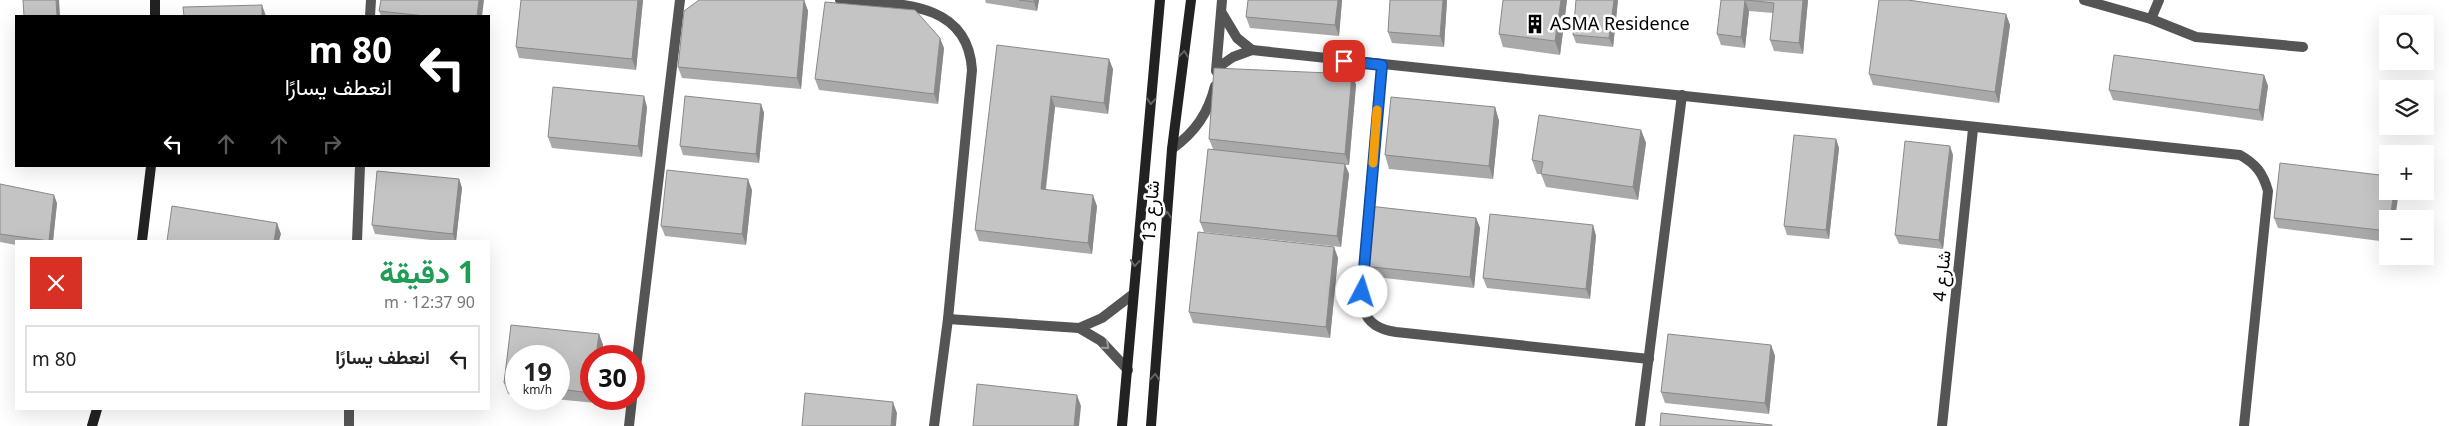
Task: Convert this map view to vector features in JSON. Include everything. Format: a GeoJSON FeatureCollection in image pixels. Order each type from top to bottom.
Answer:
{"type":"FeatureCollection","features":[{"type":"Feature","properties":{"kind":"street"},"geometry":{"type":"LineString","coordinates":[[155,0],[155,15]]}},
{"type":"Feature","properties":{"kind":"street"},"geometry":{"type":"LineString","coordinates":[[370,15],[371,0]]}},
{"type":"Feature","properties":{"kind":"street"},"geometry":{"type":"LineString","coordinates":[[639,345],[680,0]]}},
{"type":"Feature","properties":{"kind":"street"},"geometry":{"type":"LineString","coordinates":[[840,0],[919,5],[935,10],[950,18],[958,26],[965,37],[971,53],[972,70],[948,319],[934,426]]}},
{"type":"Feature","properties":{"kind":"street","name":"شارع 13"},"geometry":{"type":"LineString","coordinates":[[1122,426],[1128,370],[1132,295],[1160,0]]}},
{"type":"Feature","properties":{"kind":"street","name":"شارع 13"},"geometry":{"type":"LineString","coordinates":[[1151,426],[1172,149],[1191,0]]}},
{"type":"Feature","properties":{"kind":"street"},"geometry":{"type":"LineString","coordinates":[[1172,149],[1188,137],[1200,123],[1210,106],[1215,87],[1222,0]]}},
{"type":"Feature","properties":{"kind":"street"},"geometry":{"type":"LineString","coordinates":[[2084,0],[2151,20],[2196,37],[2302,47]]}},
{"type":"Feature","properties":{"kind":"street"},"geometry":{"type":"LineString","coordinates":[[2151,20],[2159,0]]}},
{"type":"Feature","properties":{"kind":"street"},"geometry":{"type":"LineString","coordinates":[[1221,12],[1236,38],[1252,50]]}},
{"type":"Feature","properties":{"kind":"street"},"geometry":{"type":"LineString","coordinates":[[1217,68],[1233,57],[1252,50],[1682,95],[1973,129],[2240,155],[2254,163],[2264,176],[2268,191],[2263,258],[2244,426]]}},
{"type":"Feature","properties":{"kind":"street"},"geometry":{"type":"LineString","coordinates":[[1382,65],[1366,238],[1362,305],[1365,317],[1374,327],[1396,332],[1649,359]]}},
{"type":"Feature","properties":{"kind":"street"},"geometry":{"type":"LineString","coordinates":[[1640,426],[1682,95]]}},
{"type":"Feature","properties":{"kind":"street","name":"شارع 4"},"geometry":{"type":"LineString","coordinates":[[1942,426],[1973,129]]}},
{"type":"Feature","properties":{"kind":"street"},"geometry":{"type":"LineString","coordinates":[[142,240],[152,167]]}},
{"type":"Feature","properties":{"kind":"street"},"geometry":{"type":"LineString","coordinates":[[357,240],[360,167]]}},
{"type":"Feature","properties":{"kind":"street"},"geometry":{"type":"LineString","coordinates":[[1079,328],[1102,318],[1132,295]]}},
{"type":"Feature","properties":{"kind":"street"},"geometry":{"type":"LineString","coordinates":[[948,319],[1079,328],[1101,341],[1128,370]]}},
{"type":"Feature","properties":{"kind":"street"},"geometry":{"type":"LineString","coordinates":[[92,426],[98,410]]}},
{"type":"Feature","properties":{"kind":"street"},"geometry":{"type":"LineString","coordinates":[[349,410],[349,426]]}},
{"type":"Feature","properties":{"kind":"street"},"geometry":{"type":"LineString","coordinates":[[629,426],[631,410]]}},
{"type":"Feature","properties":{"kind":"building"},"geometry":{"type":"Polygon","coordinates":[[[23,0],[56,0],[57,15],[24,15],[23,0]]]}},
{"type":"Feature","properties":{"kind":"building"},"geometry":{"type":"Polygon","coordinates":[[[381,0],[479,0],[477,15],[416,15],[379,11],[381,0]]]}},
{"type":"Feature","properties":{"kind":"building"},"geometry":{"type":"Polygon","coordinates":[[[521,0],[638,0],[632,59],[516,47],[521,0]]]}},
{"type":"Feature","properties":{"kind":"building"},"geometry":{"type":"Polygon","coordinates":[[[699,0],[804,0],[797,78],[678,67],[684,11],[699,0]]]}},
{"type":"Feature","properties":{"kind":"building"},"geometry":{"type":"Polygon","coordinates":[[[1248,0],[1338,0],[1335,25],[1246,17],[1248,0]]]}},
{"type":"Feature","properties":{"kind":"building"},"geometry":{"type":"Polygon","coordinates":[[[1390,0],[1443,0],[1440,36],[1388,32],[1390,0]]]}},
{"type":"Feature","properties":{"kind":"building","name":"ASMA Residence"},"geometry":{"type":"Polygon","coordinates":[[[1503,0],[1561,0],[1555,41],[1499,34],[1503,0]]]}},
{"type":"Feature","properties":{"kind":"building"},"geometry":{"type":"Polygon","coordinates":[[[1576,0],[1614,0],[1609,38],[1573,35],[1576,0]]]}},
{"type":"Feature","properties":{"kind":"building"},"geometry":{"type":"Polygon","coordinates":[[[1721,0],[1745,0],[1741,37],[1717,34],[1721,0]]]}},
{"type":"Feature","properties":{"kind":"building"},"geometry":{"type":"Polygon","coordinates":[[[1746,0],[1803,0],[1799,43],[1770,40],[1774,3],[1746,0]]]}},
{"type":"Feature","properties":{"kind":"building"},"geometry":{"type":"Polygon","coordinates":[[[1879,0],[1908,0],[2006,14],[1995,92],[1869,74],[1879,0]]]}},
{"type":"Feature","properties":{"kind":"building"},"geometry":{"type":"Polygon","coordinates":[[[825,2],[915,10],[940,38],[934,94],[815,79],[825,2]]]}},
{"type":"Feature","properties":{"kind":"building"},"geometry":{"type":"Polygon","coordinates":[[[262,5],[262,15],[184,15],[183,7],[262,5]]]}},
{"type":"Feature","properties":{"kind":"building"},"geometry":{"type":"Polygon","coordinates":[[[997,45],[1109,59],[1104,103],[1051,96],[1041,189],[1093,195],[1088,243],[975,230],[997,45]]]}},
{"type":"Feature","properties":{"kind":"building"},"geometry":{"type":"Polygon","coordinates":[[[2114,55],[2264,75],[2259,110],[2109,90],[2114,55]]]}},
{"type":"Feature","properties":{"kind":"building"},"geometry":{"type":"Polygon","coordinates":[[[1214,68],[1352,74],[1345,154],[1209,139],[1214,68]]]}},
{"type":"Feature","properties":{"kind":"building"},"geometry":{"type":"Polygon","coordinates":[[[553,87],[644,96],[638,146],[548,137],[553,87]]]}},
{"type":"Feature","properties":{"kind":"building"},"geometry":{"type":"Polygon","coordinates":[[[685,96],[761,104],[756,154],[680,146],[685,96]]]}},
{"type":"Feature","properties":{"kind":"building"},"geometry":{"type":"Polygon","coordinates":[[[1391,97],[1495,107],[1489,166],[1385,155],[1391,97]]]}},
{"type":"Feature","properties":{"kind":"building"},"geometry":{"type":"Polygon","coordinates":[[[1539,115],[1641,130],[1633,187],[1541,174],[1543,162],[1532,160],[1539,115]]]}},
{"type":"Feature","properties":{"kind":"building"},"geometry":{"type":"Polygon","coordinates":[[[1794,135],[1836,139],[1826,230],[1784,226],[1794,135]]]}},
{"type":"Feature","properties":{"kind":"building"},"geometry":{"type":"Polygon","coordinates":[[[1905,141],[1950,146],[1939,240],[1895,235],[1905,141]]]}},
{"type":"Feature","properties":{"kind":"building"},"geometry":{"type":"Polygon","coordinates":[[[1208,149],[1345,164],[1337,236],[1200,222],[1208,149]]]}},
{"type":"Feature","properties":{"kind":"building"},"geometry":{"type":"Polygon","coordinates":[[[2280,163],[2379,175],[2379,200],[2393,200],[2391,210],[2379,210],[2379,230],[2274,218],[2280,163]]]}},
{"type":"Feature","properties":{"kind":"building"},"geometry":{"type":"Polygon","coordinates":[[[667,170],[748,179],[742,234],[661,226],[667,170]]]}},
{"type":"Feature","properties":{"kind":"building"},"geometry":{"type":"Polygon","coordinates":[[[377,171],[459,179],[453,234],[372,225],[377,171]]]}},
{"type":"Feature","properties":{"kind":"building"},"geometry":{"type":"Polygon","coordinates":[[[0,184],[54,195],[49,240],[0,234],[0,184]]]}},
{"type":"Feature","properties":{"kind":"building"},"geometry":{"type":"Polygon","coordinates":[[[172,206],[277,223],[274,240],[167,240],[172,206]]]}},
{"type":"Feature","properties":{"kind":"building"},"geometry":{"type":"Polygon","coordinates":[[[1369,206],[1476,218],[1470,277],[1362,266],[1369,206]]]}},
{"type":"Feature","properties":{"kind":"building"},"geometry":{"type":"Polygon","coordinates":[[[1490,214],[1593,225],[1586,289],[1483,278],[1490,214]]]}},
{"type":"Feature","properties":{"kind":"building"},"geometry":{"type":"Polygon","coordinates":[[[1198,232],[1334,247],[1326,327],[1189,312],[1198,232]]]}},
{"type":"Feature","properties":{"kind":"building"},"geometry":{"type":"Polygon","coordinates":[[[511,325],[599,334],[598,345],[580,345],[580,392],[570,390],[570,345],[509,345],[511,325]]]}},
{"type":"Feature","properties":{"kind":"building"},"geometry":{"type":"Polygon","coordinates":[[[1668,334],[1771,345],[1765,403],[1661,392],[1668,334]]]}},
{"type":"Feature","properties":{"kind":"building"},"geometry":{"type":"Polygon","coordinates":[[[977,384],[1077,395],[1074,426],[973,426],[977,384]]]}},
{"type":"Feature","properties":{"kind":"building"},"geometry":{"type":"Polygon","coordinates":[[[805,393],[893,402],[891,426],[802,426],[805,393]]]}},
{"type":"Feature","properties":{"kind":"building"},"geometry":{"type":"Polygon","coordinates":[[[1661,413],[1772,425],[1772,426],[1660,426],[1661,413]]]}},
{"type":"Feature","properties":{"kind":"slow traffic"},"geometry":{"type":"LineString","coordinates":[[1373,163],[1377,110]]}},
{"type":"Feature","properties":{"kind":"place","name":"ASMA Residence"},"geometry":{"type":"Point","coordinates":[1535,24]}},
{"type":"Feature","properties":{"kind":"route"},"geometry":{"type":"LineString","coordinates":[[1344,61],[1382,65],[1362,292]]}}]}
